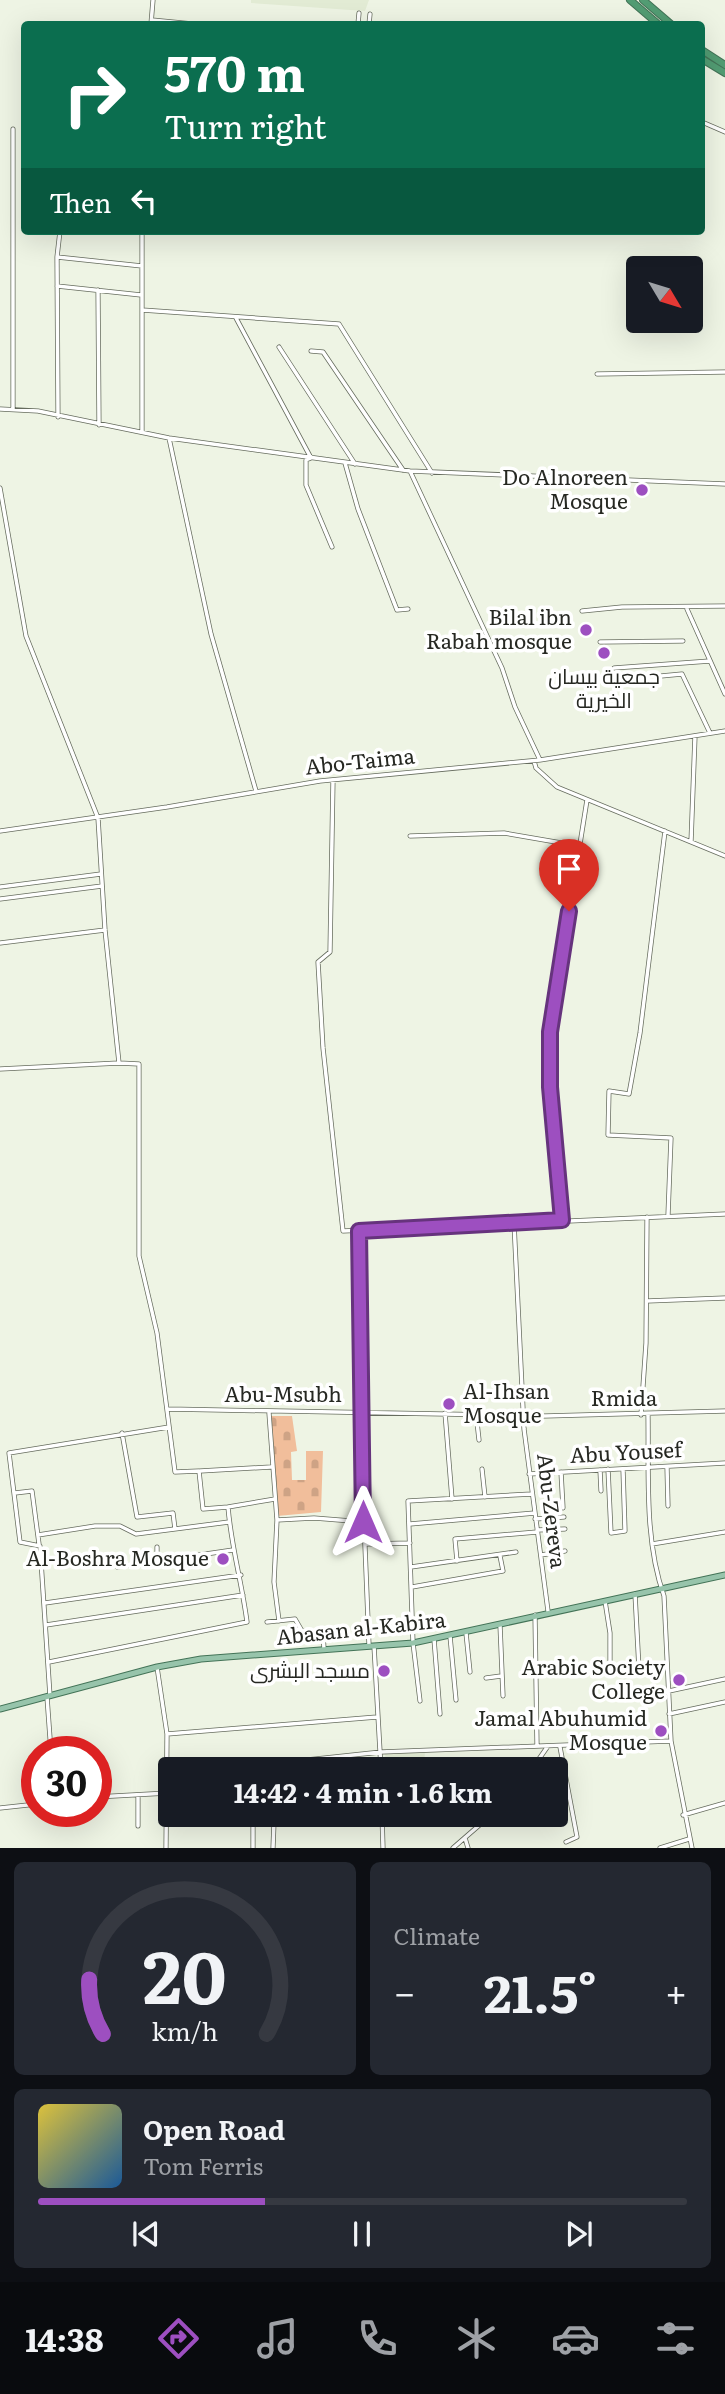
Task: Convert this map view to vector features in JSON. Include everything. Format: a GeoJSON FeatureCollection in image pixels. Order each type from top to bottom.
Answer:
{"type":"FeatureCollection","features":[{"type":"Feature","properties":{"kind":"highway"},"geometry":{"type":"LineString","coordinates":[[630,0],[654,21]]}},
{"type":"Feature","properties":{"kind":"highway"},"geometry":{"type":"LineString","coordinates":[[643,0],[668,21]]}},
{"type":"Feature","properties":{"kind":"highway"},"geometry":{"type":"LineString","coordinates":[[705,52],[725,65]]}},
{"type":"Feature","properties":{"kind":"highway"},"geometry":{"type":"LineString","coordinates":[[705,61],[725,73]]}},
{"type":"Feature","properties":{"kind":"main road","name":"Abasan al-Kabira"},"geometry":{"type":"LineString","coordinates":[[0,1709],[157,1667],[201,1659],[413,1643],[725,1574]]}},
{"type":"Feature","properties":{"kind":"street"},"geometry":{"type":"LineString","coordinates":[[152,21],[153,0]]}},
{"type":"Feature","properties":{"kind":"street"},"geometry":{"type":"LineString","coordinates":[[358,21],[359,13]]}},
{"type":"Feature","properties":{"kind":"street"},"geometry":{"type":"LineString","coordinates":[[369,21],[370,14]]}},
{"type":"Feature","properties":{"kind":"street"},"geometry":{"type":"LineString","coordinates":[[705,123],[725,132]]}},
{"type":"Feature","properties":{"kind":"street"},"geometry":{"type":"LineString","coordinates":[[13,129],[13,409]]}},
{"type":"Feature","properties":{"kind":"street"},"geometry":{"type":"LineString","coordinates":[[58,417],[57,257],[60,235]]}},
{"type":"Feature","properties":{"kind":"street"},"geometry":{"type":"LineString","coordinates":[[142,235],[142,432]]}},
{"type":"Feature","properties":{"kind":"street"},"geometry":{"type":"LineString","coordinates":[[57,257],[142,266]]}},
{"type":"Feature","properties":{"kind":"street"},"geometry":{"type":"LineString","coordinates":[[57,286],[141,295]]}},
{"type":"Feature","properties":{"kind":"street"},"geometry":{"type":"LineString","coordinates":[[98,290],[99,425]]}},
{"type":"Feature","properties":{"kind":"street"},"geometry":{"type":"LineString","coordinates":[[142,310],[339,324],[432,473]]}},
{"type":"Feature","properties":{"kind":"street"},"geometry":{"type":"LineString","coordinates":[[236,318],[311,458]]}},
{"type":"Feature","properties":{"kind":"street"},"geometry":{"type":"LineString","coordinates":[[279,347],[355,464]]}},
{"type":"Feature","properties":{"kind":"street"},"geometry":{"type":"LineString","coordinates":[[311,351],[323,352],[403,470]]}},
{"type":"Feature","properties":{"kind":"street"},"geometry":{"type":"LineString","coordinates":[[597,374],[725,372]]}},
{"type":"Feature","properties":{"kind":"street"},"geometry":{"type":"LineString","coordinates":[[0,409],[13,409],[169,438],[410,471],[725,484]]}},
{"type":"Feature","properties":{"kind":"street"},"geometry":{"type":"LineString","coordinates":[[169,438],[211,634],[256,791]]}},
{"type":"Feature","properties":{"kind":"street"},"geometry":{"type":"LineString","coordinates":[[311,458],[306,460],[306,485],[332,547]]}},
{"type":"Feature","properties":{"kind":"street"},"geometry":{"type":"LineString","coordinates":[[345,463],[358,509],[397,610],[408,609]]}},
{"type":"Feature","properties":{"kind":"street"},"geometry":{"type":"LineString","coordinates":[[410,471],[502,668],[515,707],[540,760]]}},
{"type":"Feature","properties":{"kind":"street"},"geometry":{"type":"LineString","coordinates":[[0,488],[26,636],[98,818],[105,930],[119,1063]]}},
{"type":"Feature","properties":{"kind":"street"},"geometry":{"type":"LineString","coordinates":[[582,611],[622,607],[725,606]]}},
{"type":"Feature","properties":{"kind":"street"},"geometry":{"type":"LineString","coordinates":[[687,608],[725,694]]}},
{"type":"Feature","properties":{"kind":"street"},"geometry":{"type":"LineString","coordinates":[[600,642],[683,641]]}},
{"type":"Feature","properties":{"kind":"street"},"geometry":{"type":"LineString","coordinates":[[614,667],[710,661]]}},
{"type":"Feature","properties":{"kind":"street"},"geometry":{"type":"LineString","coordinates":[[661,676],[682,674],[710,733]]}},
{"type":"Feature","properties":{"kind":"street","name":"Abo-Taima"},"geometry":{"type":"LineString","coordinates":[[0,831],[332,780],[534,761],[725,731]]}},
{"type":"Feature","properties":{"kind":"street"},"geometry":{"type":"LineString","coordinates":[[691,842],[695,736]]}},
{"type":"Feature","properties":{"kind":"street"},"geometry":{"type":"LineString","coordinates":[[534,761],[536,768],[556,786],[725,856]]}},
{"type":"Feature","properties":{"kind":"street"},"geometry":{"type":"LineString","coordinates":[[332,780],[330,952],[318,962],[318,981],[343,1231],[725,1214]]}},
{"type":"Feature","properties":{"kind":"street"},"geometry":{"type":"LineString","coordinates":[[562,1220],[550,1087],[550,1032],[587,800]]}},
{"type":"Feature","properties":{"kind":"street"},"geometry":{"type":"LineString","coordinates":[[665,831],[640,1033],[629,1094],[609,1091],[608,1135],[671,1138],[668,1215]]}},
{"type":"Feature","properties":{"kind":"street"},"geometry":{"type":"LineString","coordinates":[[410,836],[504,833],[579,846]]}},
{"type":"Feature","properties":{"kind":"street"},"geometry":{"type":"LineString","coordinates":[[0,887],[101,874]]}},
{"type":"Feature","properties":{"kind":"street"},"geometry":{"type":"LineString","coordinates":[[0,899],[102,886]]}},
{"type":"Feature","properties":{"kind":"street"},"geometry":{"type":"LineString","coordinates":[[0,943],[105,930]]}},
{"type":"Feature","properties":{"kind":"street"},"geometry":{"type":"LineString","coordinates":[[0,1069],[139,1063],[139,1256],[157,1333],[175,1472],[271,1467]]}},
{"type":"Feature","properties":{"kind":"street"},"geometry":{"type":"LineString","coordinates":[[640,1415],[647,1301],[647,1217]]}},
{"type":"Feature","properties":{"kind":"street","name":"Abu-Zereva"},"geometry":{"type":"LineString","coordinates":[[514,1223],[523,1415],[548,1611]]}},
{"type":"Feature","properties":{"kind":"street"},"geometry":{"type":"LineString","coordinates":[[359,1231],[364,1411],[363,1522],[367,1544],[371,1646],[381,1757]]}},
{"type":"Feature","properties":{"kind":"street"},"geometry":{"type":"LineString","coordinates":[[647,1301],[725,1298]]}},
{"type":"Feature","properties":{"kind":"street","name":"Abu-Msubh"},"geometry":{"type":"LineString","coordinates":[[168,1409],[269,1413],[364,1411],[523,1415]]}},
{"type":"Feature","properties":{"kind":"street","name":"Rmida"},"geometry":{"type":"LineString","coordinates":[[523,1415],[648,1415],[725,1411]]}},
{"type":"Feature","properties":{"kind":"street"},"geometry":{"type":"LineString","coordinates":[[269,1413],[277,1520],[274,1582],[279,1621]]}},
{"type":"Feature","properties":{"kind":"street"},"geometry":{"type":"LineString","coordinates":[[445,1413],[452,1499]]}},
{"type":"Feature","properties":{"kind":"street"},"geometry":{"type":"LineString","coordinates":[[476,1413],[479,1440]]}},
{"type":"Feature","properties":{"kind":"street"},"geometry":{"type":"LineString","coordinates":[[648,1415],[652,1544],[664,1596],[671,1741],[683,1815],[692,1848]]}},
{"type":"Feature","properties":{"kind":"street"},"geometry":{"type":"LineString","coordinates":[[39,1544],[20,1542],[9,1453],[169,1427]]}},
{"type":"Feature","properties":{"kind":"street"},"geometry":{"type":"LineString","coordinates":[[122,1433],[137,1517],[173,1513],[176,1528]]}},
{"type":"Feature","properties":{"kind":"street","name":"Abu Yousef"},"geometry":{"type":"LineString","coordinates":[[529,1474],[725,1463]]}},
{"type":"Feature","properties":{"kind":"street"},"geometry":{"type":"LineString","coordinates":[[667,1467],[668,1506]]}},
{"type":"Feature","properties":{"kind":"street"},"geometry":{"type":"LineString","coordinates":[[482,1469],[485,1497]]}},
{"type":"Feature","properties":{"kind":"street"},"geometry":{"type":"LineString","coordinates":[[608,1469],[611,1533],[625,1531],[623,1469]]}},
{"type":"Feature","properties":{"kind":"street"},"geometry":{"type":"LineString","coordinates":[[600,1470],[601,1491]]}},
{"type":"Feature","properties":{"kind":"street"},"geometry":{"type":"LineString","coordinates":[[199,1471],[203,1509],[275,1499]]}},
{"type":"Feature","properties":{"kind":"street"},"geometry":{"type":"LineString","coordinates":[[561,1472],[563,1508]]}},
{"type":"Feature","properties":{"kind":"street"},"geometry":{"type":"LineString","coordinates":[[15,1493],[32,1491],[45,1603],[50,1736]]}},
{"type":"Feature","properties":{"kind":"street"},"geometry":{"type":"LineString","coordinates":[[420,1701],[413,1643],[408,1501],[532,1494]]}},
{"type":"Feature","properties":{"kind":"street"},"geometry":{"type":"LineString","coordinates":[[49,1662],[247,1622],[242,1575],[233,1550],[228,1507]]}},
{"type":"Feature","properties":{"kind":"street"},"geometry":{"type":"LineString","coordinates":[[410,1524],[535,1513]]}},
{"type":"Feature","properties":{"kind":"street"},"geometry":{"type":"LineString","coordinates":[[535,1519],[564,1517]]}},
{"type":"Feature","properties":{"kind":"street"},"geometry":{"type":"LineString","coordinates":[[277,1520],[314,1518],[363,1522]]}},
{"type":"Feature","properties":{"kind":"street"},"geometry":{"type":"LineString","coordinates":[[38,1535],[95,1526],[120,1526],[136,1534],[229,1522]]}},
{"type":"Feature","properties":{"kind":"street"},"geometry":{"type":"LineString","coordinates":[[457,1561],[455,1539],[565,1529]]}},
{"type":"Feature","properties":{"kind":"street"},"geometry":{"type":"LineString","coordinates":[[652,1544],[725,1532]]}},
{"type":"Feature","properties":{"kind":"street"},"geometry":{"type":"LineString","coordinates":[[367,1544],[411,1543]]}},
{"type":"Feature","properties":{"kind":"street"},"geometry":{"type":"LineString","coordinates":[[157,1547],[158,1561]]}},
{"type":"Feature","properties":{"kind":"street"},"geometry":{"type":"LineString","coordinates":[[117,1567],[233,1550]]}},
{"type":"Feature","properties":{"kind":"street"},"geometry":{"type":"LineString","coordinates":[[411,1567],[516,1552]]}},
{"type":"Feature","properties":{"kind":"street"},"geometry":{"type":"LineString","coordinates":[[541,1555],[565,1552]]}},
{"type":"Feature","properties":{"kind":"street"},"geometry":{"type":"LineString","coordinates":[[412,1587],[503,1572],[500,1556]]}},
{"type":"Feature","properties":{"kind":"street"},"geometry":{"type":"LineString","coordinates":[[45,1603],[242,1575]]}},
{"type":"Feature","properties":{"kind":"street"},"geometry":{"type":"LineString","coordinates":[[635,1593],[639,1669]]}},
{"type":"Feature","properties":{"kind":"street"},"geometry":{"type":"LineString","coordinates":[[46,1625],[243,1595]]}},
{"type":"Feature","properties":{"kind":"street"},"geometry":{"type":"LineString","coordinates":[[605,1599],[610,1633],[610,1672]]}},
{"type":"Feature","properties":{"kind":"street"},"geometry":{"type":"LineString","coordinates":[[536,1614],[537,1746]]}},
{"type":"Feature","properties":{"kind":"street"},"geometry":{"type":"LineString","coordinates":[[267,1622],[295,1619],[302,1631],[323,1633],[324,1650]]}},
{"type":"Feature","properties":{"kind":"street"},"geometry":{"type":"LineString","coordinates":[[500,1624],[503,1696]]}},
{"type":"Feature","properties":{"kind":"street"},"geometry":{"type":"LineString","coordinates":[[466,1633],[470,1672]]}},
{"type":"Feature","properties":{"kind":"street"},"geometry":{"type":"LineString","coordinates":[[450,1636],[456,1700]]}},
{"type":"Feature","properties":{"kind":"street"},"geometry":{"type":"LineString","coordinates":[[434,1639],[440,1714]]}},
{"type":"Feature","properties":{"kind":"street"},"geometry":{"type":"LineString","coordinates":[[157,1667],[167,1734],[167,1757]]}},
{"type":"Feature","properties":{"kind":"street"},"geometry":{"type":"LineString","coordinates":[[486,1678],[501,1676]]}},
{"type":"Feature","properties":{"kind":"street"},"geometry":{"type":"LineString","coordinates":[[669,1691],[725,1679]]}},
{"type":"Feature","properties":{"kind":"street"},"geometry":{"type":"LineString","coordinates":[[669,1714],[725,1702]]}},
{"type":"Feature","properties":{"kind":"street"},"geometry":{"type":"LineString","coordinates":[[167,1734],[377,1717]]}},
{"type":"Feature","properties":{"kind":"street"},"geometry":{"type":"LineString","coordinates":[[335,1757],[381,1752],[671,1741]]}},
{"type":"Feature","properties":{"kind":"street"},"geometry":{"type":"LineString","coordinates":[[540,1757],[548,1746]]}},
{"type":"Feature","properties":{"kind":"street"},"geometry":{"type":"LineString","coordinates":[[561,1747],[562,1757]]}},
{"type":"Feature","properties":{"kind":"street"},"geometry":{"type":"LineString","coordinates":[[112,1796],[158,1794]]}},
{"type":"Feature","properties":{"kind":"street"},"geometry":{"type":"LineString","coordinates":[[138,1795],[138,1826]]}},
{"type":"Feature","properties":{"kind":"street"},"geometry":{"type":"LineString","coordinates":[[566,1842],[577,1837],[568,1799]]}},
{"type":"Feature","properties":{"kind":"street"},"geometry":{"type":"LineString","coordinates":[[683,1815],[725,1803]]}},
{"type":"Feature","properties":{"kind":"street"},"geometry":{"type":"LineString","coordinates":[[0,1808],[21,1806]]}},
{"type":"Feature","properties":{"kind":"street"},"geometry":{"type":"LineString","coordinates":[[166,1848],[167,1827]]}},
{"type":"Feature","properties":{"kind":"street"},"geometry":{"type":"LineString","coordinates":[[253,1827],[253,1848]]}},
{"type":"Feature","properties":{"kind":"street"},"geometry":{"type":"LineString","coordinates":[[273,1848],[274,1827]]}},
{"type":"Feature","properties":{"kind":"street"},"geometry":{"type":"LineString","coordinates":[[382,1827],[383,1848]]}},
{"type":"Feature","properties":{"kind":"street"},"geometry":{"type":"LineString","coordinates":[[453,1848],[477,1827]]}},
{"type":"Feature","properties":{"kind":"street"},"geometry":{"type":"LineString","coordinates":[[465,1838],[468,1848]]}},
{"type":"Feature","properties":{"kind":"street"},"geometry":{"type":"LineString","coordinates":[[660,1848],[689,1839]]}},
{"type":"Feature","properties":{"kind":"shaded area"},"geometry":{"type":"Polygon","coordinates":[[[251,0],[369,0],[365,11],[251,3],[251,0]]]}},
{"type":"Feature","properties":{"kind":"shaded area"},"geometry":{"type":"Polygon","coordinates":[[[425,1751],[425,1757],[385,1757],[385,1752],[425,1751]]]}},
{"type":"Feature","properties":{"kind":"green space"},"geometry":{"type":"Polygon","coordinates":[[[271,1416],[292,1416],[297,1451],[291,1452],[292,1480],[306,1480],[306,1451],[323,1451],[321,1512],[277,1516],[271,1416]]]}},
{"type":"Feature","properties":{"kind":"place","name":"Do Alnoreen Mosque"},"geometry":{"type":"Point","coordinates":[642,490]}},
{"type":"Feature","properties":{"kind":"place","name":"Bilal ibn Rabah mosque"},"geometry":{"type":"Point","coordinates":[586,630]}},
{"type":"Feature","properties":{"kind":"place","name":"جمعية بيسان الخيرية"},"geometry":{"type":"Point","coordinates":[604,653]}},
{"type":"Feature","properties":{"kind":"place","name":"Al-Ihsan Mosque"},"geometry":{"type":"Point","coordinates":[449,1404]}},
{"type":"Feature","properties":{"kind":"place","name":"Al-Boshra Mosque"},"geometry":{"type":"Point","coordinates":[223,1559]}},
{"type":"Feature","properties":{"kind":"place","name":"مسجد البشرى"},"geometry":{"type":"Point","coordinates":[384,1671]}},
{"type":"Feature","properties":{"kind":"place","name":"Arabic Society College"},"geometry":{"type":"Point","coordinates":[679,1680]}},
{"type":"Feature","properties":{"kind":"place","name":"Jamal Abuhumid Mosque"},"geometry":{"type":"Point","coordinates":[661,1731]}},
{"type":"Feature","properties":{"kind":"route"},"geometry":{"type":"LineString","coordinates":[[363,1522],[364,1411],[359,1231],[562,1220],[550,1087],[550,1032],[569,911]]}}]}
